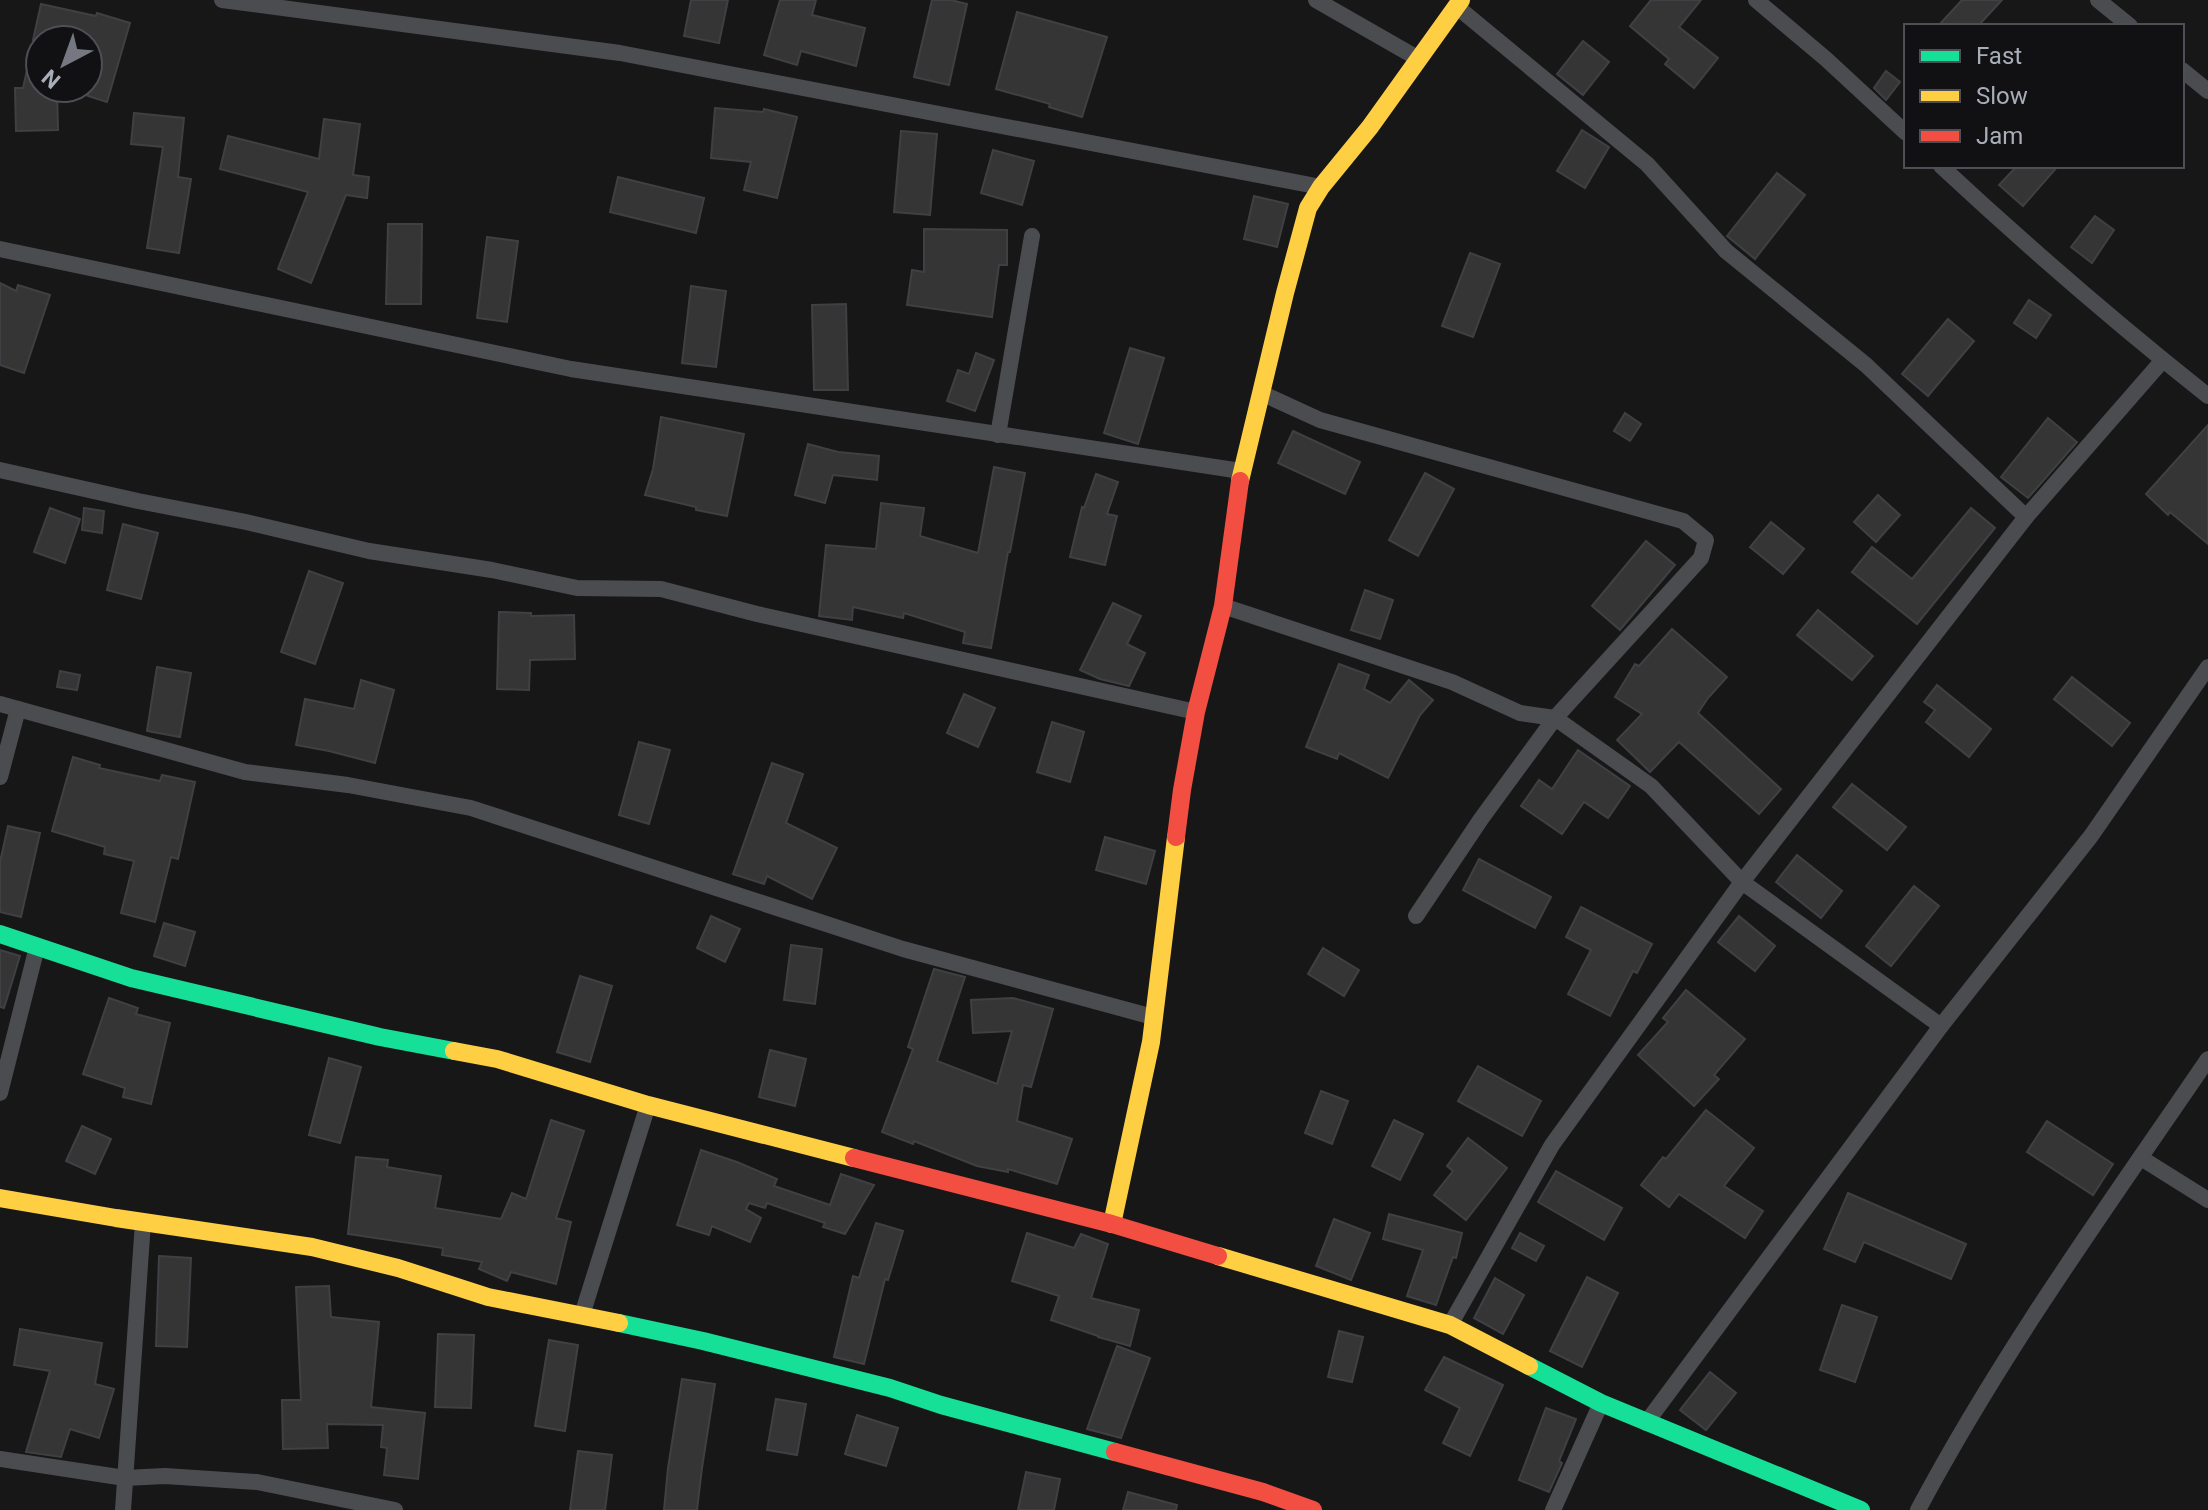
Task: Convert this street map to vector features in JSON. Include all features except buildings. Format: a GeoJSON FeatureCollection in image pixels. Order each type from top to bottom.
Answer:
{"type":"FeatureCollection","features":[{"type":"Feature","properties":{"kind":"street"},"geometry":{"type":"LineString","coordinates":[[222,0],[620,53],[1321,187]]}},
{"type":"Feature","properties":{"kind":"street"},"geometry":{"type":"LineString","coordinates":[[1316,0],[1419,59]]}},
{"type":"Feature","properties":{"kind":"street"},"geometry":{"type":"LineString","coordinates":[[1756,0],[1904,131]]}},
{"type":"Feature","properties":{"kind":"street"},"geometry":{"type":"LineString","coordinates":[[2098,0],[2128,24]]}},
{"type":"Feature","properties":{"kind":"street"},"geometry":{"type":"LineString","coordinates":[[1112,1224],[1151,1042],[1182,790],[1196,712],[1223,606],[1241,471],[1308,208],[1458,3],[1647,164],[1726,251],[1866,365],[2026,517]]}},
{"type":"Feature","properties":{"kind":"street"},"geometry":{"type":"LineString","coordinates":[[2184,72],[2208,91]]}},
{"type":"Feature","properties":{"kind":"street"},"geometry":{"type":"LineString","coordinates":[[1943,168],[1987,209],[2208,396]]}},
{"type":"Feature","properties":{"kind":"street"},"geometry":{"type":"LineString","coordinates":[[998,435],[1032,236]]}},
{"type":"Feature","properties":{"kind":"street"},"geometry":{"type":"LineString","coordinates":[[0,249],[571,369],[1241,471]]}},
{"type":"Feature","properties":{"kind":"street"},"geometry":{"type":"LineString","coordinates":[[1450,1325],[1552,1145],[1742,882],[2026,517],[2163,360]]}},
{"type":"Feature","properties":{"kind":"street"},"geometry":{"type":"LineString","coordinates":[[1261,393],[1320,420],[1683,521],[1706,540],[1701,558],[1555,718],[1481,819],[1416,916]]}},
{"type":"Feature","properties":{"kind":"street"},"geometry":{"type":"LineString","coordinates":[[0,470],[369,551],[492,570],[577,588],[661,589],[757,614],[1196,712]]}},
{"type":"Feature","properties":{"kind":"street"},"geometry":{"type":"LineString","coordinates":[[1223,606],[1452,682],[1520,713],[1555,718],[1651,786],[1742,882],[1941,1026]]}},
{"type":"Feature","properties":{"kind":"street"},"geometry":{"type":"LineString","coordinates":[[1646,1423],[1941,1026],[2091,836],[2208,667]]}},
{"type":"Feature","properties":{"kind":"street"},"geometry":{"type":"LineString","coordinates":[[0,704],[245,772],[348,785],[471,808],[903,949],[1153,1017]]}},
{"type":"Feature","properties":{"kind":"street"},"geometry":{"type":"LineString","coordinates":[[0,777],[18,709]]}},
{"type":"Feature","properties":{"kind":"street"},"geometry":{"type":"LineString","coordinates":[[0,934],[131,978],[380,1037],[497,1059],[648,1105],[1112,1224],[1450,1325],[1601,1403],[1861,1510]]}},
{"type":"Feature","properties":{"kind":"street"},"geometry":{"type":"LineString","coordinates":[[0,1093],[37,947]]}},
{"type":"Feature","properties":{"kind":"street"},"geometry":{"type":"LineString","coordinates":[[1918,1510],[2013,1349],[2208,1059]]}},
{"type":"Feature","properties":{"kind":"street"},"geometry":{"type":"LineString","coordinates":[[582,1315],[648,1105]]}},
{"type":"Feature","properties":{"kind":"street"},"geometry":{"type":"LineString","coordinates":[[2141,1158],[2208,1200]]}},
{"type":"Feature","properties":{"kind":"street"},"geometry":{"type":"LineString","coordinates":[[0,1198],[312,1247],[398,1268],[488,1297],[703,1341],[890,1388],[941,1405],[1263,1492],[1313,1510]]}},
{"type":"Feature","properties":{"kind":"street"},"geometry":{"type":"LineString","coordinates":[[123,1510],[143,1222]]}},
{"type":"Feature","properties":{"kind":"street"},"geometry":{"type":"LineString","coordinates":[[1553,1510],[1601,1403]]}},
{"type":"Feature","properties":{"kind":"street"},"geometry":{"type":"LineString","coordinates":[[0,1459],[125,1478],[165,1476],[257,1482],[395,1510]]}},
{"type":"Feature","properties":{"kind":"traffic: fast"},"geometry":{"type":"LineString","coordinates":[[0,934],[131,978],[380,1037],[454,1051]]}},
{"type":"Feature","properties":{"kind":"traffic: fast"},"geometry":{"type":"LineString","coordinates":[[619,1323],[890,1388],[1115,1452]]}},
{"type":"Feature","properties":{"kind":"traffic: fast"},"geometry":{"type":"LineString","coordinates":[[1529,1366],[1601,1403],[1861,1510]]}},
{"type":"Feature","properties":{"kind":"traffic: slow"},"geometry":{"type":"LineString","coordinates":[[1240,481],[1308,208],[1461,0]]}},
{"type":"Feature","properties":{"kind":"traffic: slow"},"geometry":{"type":"LineString","coordinates":[[1112,1224],[1151,1042],[1176,837]]}},
{"type":"Feature","properties":{"kind":"traffic: slow"},"geometry":{"type":"LineString","coordinates":[[454,1051],[497,1059],[648,1105],[854,1158]]}},
{"type":"Feature","properties":{"kind":"traffic: slow"},"geometry":{"type":"LineString","coordinates":[[0,1198],[312,1247],[398,1268],[488,1297],[619,1323]]}},
{"type":"Feature","properties":{"kind":"traffic: slow"},"geometry":{"type":"LineString","coordinates":[[1218,1256],[1450,1325],[1529,1366]]}},
{"type":"Feature","properties":{"kind":"traffic: jam"},"geometry":{"type":"LineString","coordinates":[[1176,837],[1196,712],[1223,606],[1240,481]]}},
{"type":"Feature","properties":{"kind":"traffic: jam"},"geometry":{"type":"LineString","coordinates":[[854,1158],[1112,1224],[1218,1256]]}},
{"type":"Feature","properties":{"kind":"traffic: jam"},"geometry":{"type":"LineString","coordinates":[[1115,1452],[1263,1492],[1313,1510]]}}]}
